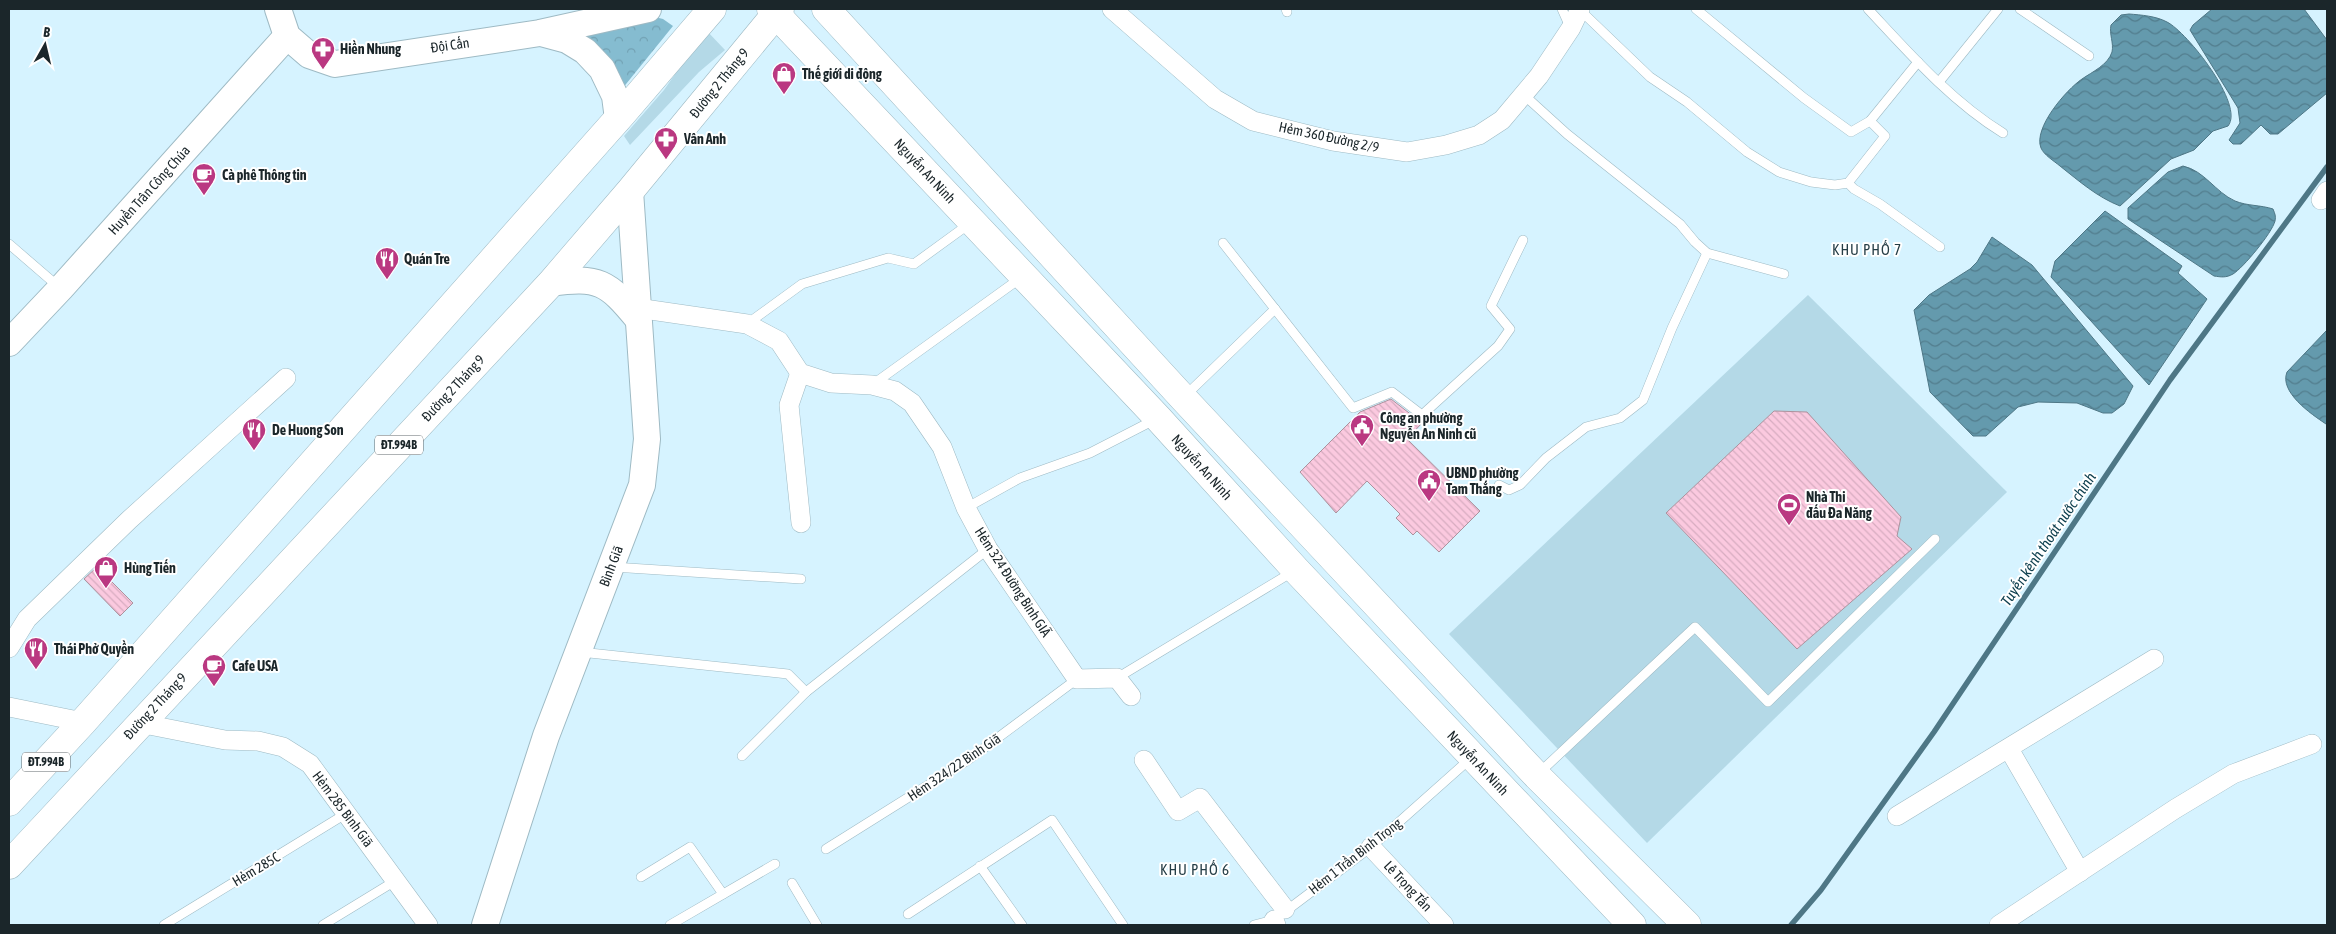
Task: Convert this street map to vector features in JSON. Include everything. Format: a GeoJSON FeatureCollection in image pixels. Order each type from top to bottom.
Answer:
{"type":"FeatureCollection","features":[{"type":"Feature","properties":{"kind":"main road","name":"ĐT.994B"},"geometry":{"type":"LineString","coordinates":[[9,802],[83,722],[618,119],[712,9]]}},
{"type":"Feature","properties":{"kind":"main road"},"geometry":{"type":"LineString","coordinates":[[826,9],[1183,398],[1537,776],[1686,925]]}},
{"type":"Feature","properties":{"kind":"main road","name":"Đường 2 Tháng 9"},"geometry":{"type":"LineString","coordinates":[[9,865],[139,723],[551,283],[630,191],[776,10]]}},
{"type":"Feature","properties":{"kind":"main road","name":"Nguyễn An Ninh"},"geometry":{"type":"LineString","coordinates":[[776,10],[1022,276],[1158,418],[1296,570],[1632,925]]}},
{"type":"Feature","properties":{"kind":"main road"},"geometry":{"type":"LineString","coordinates":[[83,722],[139,723]]}},
{"type":"Feature","properties":{"kind":"main road"},"geometry":{"type":"LineString","coordinates":[[1513,799],[1537,776]]}},
{"type":"Feature","properties":{"kind":"street"},"geometry":{"type":"LineString","coordinates":[[278,9],[287,36]]}},
{"type":"Feature","properties":{"kind":"street","name":"Đội Cấn"},"geometry":{"type":"LineString","coordinates":[[287,36],[309,55],[335,64],[540,33],[648,9]]}},
{"type":"Feature","properties":{"kind":"street","name":"Hẻm 360 Đường 2/9"},"geometry":{"type":"LineString","coordinates":[[1112,9],[1215,99],[1253,121],[1333,141],[1407,152],[1446,145],[1479,135],[1502,120],[1524,95],[1571,28],[1574,9]]}},
{"type":"Feature","properties":{"kind":"street"},"geometry":{"type":"LineString","coordinates":[[540,33],[567,40],[584,51],[602,69],[615,96],[618,119]]}},
{"type":"Feature","properties":{"kind":"street","name":"Huyền Trân Công Chúa"},"geometry":{"type":"LineString","coordinates":[[9,343],[61,288],[287,36]]}},
{"type":"Feature","properties":{"kind":"street","name":"Bình Giã"},"geometry":{"type":"LineString","coordinates":[[485,925],[546,736],[642,484],[647,439],[630,191]]}},
{"type":"Feature","properties":{"kind":"street"},"geometry":{"type":"LineString","coordinates":[[551,283],[580,279],[604,285],[638,313],[747,324],[779,341],[800,372],[789,405],[801,524]]}},
{"type":"Feature","properties":{"kind":"street","name":"Hẻm 324 Đường Binh GIÃ"},"geometry":{"type":"LineString","coordinates":[[800,372],[831,383],[872,385],[895,391],[912,403],[942,447],[966,508],[988,549],[1077,678]]}},
{"type":"Feature","properties":{"kind":"street"},"geometry":{"type":"LineString","coordinates":[[9,648],[27,619],[129,520],[286,378]]}},
{"type":"Feature","properties":{"kind":"street"},"geometry":{"type":"LineString","coordinates":[[1897,816],[2154,659]]}},
{"type":"Feature","properties":{"kind":"street"},"geometry":{"type":"LineString","coordinates":[[1077,678],[1116,678],[1131,696]]}},
{"type":"Feature","properties":{"kind":"street"},"geometry":{"type":"LineString","coordinates":[[9,707],[83,722]]}},
{"type":"Feature","properties":{"kind":"street","name":"Hẻm 285 Bình Giã"},"geometry":{"type":"LineString","coordinates":[[139,723],[225,740],[258,741],[283,747],[310,764],[428,925]]}},
{"type":"Feature","properties":{"kind":"street"},"geometry":{"type":"LineString","coordinates":[[1999,925],[2233,774],[2312,744]]}},
{"type":"Feature","properties":{"kind":"street"},"geometry":{"type":"LineString","coordinates":[[2009,749],[2080,872]]}},
{"type":"Feature","properties":{"kind":"street"},"geometry":{"type":"LineString","coordinates":[[1144,760],[1178,811],[1200,798],[1278,918]]}},
{"type":"Feature","properties":{"kind":"street","name":"Lê Trọng Tấn"},"geometry":{"type":"LineString","coordinates":[[1372,847],[1444,925]]}},
{"type":"Feature","properties":{"kind":"lane"},"geometry":{"type":"LineString","coordinates":[[1574,9],[1650,77],[1686,102],[1747,152],[1779,172],[1811,182],[1835,185],[1848,183],[1885,136],[1870,121]]}},
{"type":"Feature","properties":{"kind":"lane"},"geometry":{"type":"LineString","coordinates":[[1696,9],[1804,98],[1851,132],[1870,121],[1918,62]]}},
{"type":"Feature","properties":{"kind":"lane"},"geometry":{"type":"LineString","coordinates":[[1868,9],[1939,82],[1989,125],[2003,133]]}},
{"type":"Feature","properties":{"kind":"lane"},"geometry":{"type":"LineString","coordinates":[[1939,82],[1998,9]]}},
{"type":"Feature","properties":{"kind":"lane"},"geometry":{"type":"LineString","coordinates":[[2020,9],[2089,56]]}},
{"type":"Feature","properties":{"kind":"lane"},"geometry":{"type":"LineString","coordinates":[[1524,95],[1622,180],[1680,224],[1694,242],[1707,253],[1784,274]]}},
{"type":"Feature","properties":{"kind":"lane"},"geometry":{"type":"LineString","coordinates":[[1848,183],[1940,247]]}},
{"type":"Feature","properties":{"kind":"lane"},"geometry":{"type":"LineString","coordinates":[[747,324],[802,284],[888,258],[914,264],[972,221]]}},
{"type":"Feature","properties":{"kind":"lane"},"geometry":{"type":"LineString","coordinates":[[1223,243],[1353,408],[1392,392],[1422,415],[1498,346],[1510,329],[1491,306],[1523,240]]}},
{"type":"Feature","properties":{"kind":"lane"},"geometry":{"type":"LineString","coordinates":[[9,244],[61,288]]}},
{"type":"Feature","properties":{"kind":"lane"},"geometry":{"type":"LineString","coordinates":[[1499,485],[1510,490],[1520,485],[1570,437],[1586,427],[1620,418],[1643,400],[1672,328],[1707,253]]}},
{"type":"Feature","properties":{"kind":"lane"},"geometry":{"type":"LineString","coordinates":[[872,385],[1022,276]]}},
{"type":"Feature","properties":{"kind":"lane"},"geometry":{"type":"LineString","coordinates":[[1183,398],[1275,308]]}},
{"type":"Feature","properties":{"kind":"lane"},"geometry":{"type":"LineString","coordinates":[[966,508],[1020,478],[1090,453],[1158,418]]}},
{"type":"Feature","properties":{"kind":"lane"},"geometry":{"type":"LineString","coordinates":[[1537,776],[1695,627],[1768,702],[1935,539]]}},
{"type":"Feature","properties":{"kind":"lane"},"geometry":{"type":"LineString","coordinates":[[742,756],[806,692],[988,549]]}},
{"type":"Feature","properties":{"kind":"lane"},"geometry":{"type":"LineString","coordinates":[[610,567],[801,579]]}},
{"type":"Feature","properties":{"kind":"lane"},"geometry":{"type":"LineString","coordinates":[[1116,678],[1296,570]]}},
{"type":"Feature","properties":{"kind":"lane"},"geometry":{"type":"LineString","coordinates":[[577,652],[788,674],[806,692]]}},
{"type":"Feature","properties":{"kind":"lane","name":"Hẻm 324/22 Bình Giã"},"geometry":{"type":"LineString","coordinates":[[826,849],[968,760],[1077,678]]}},
{"type":"Feature","properties":{"kind":"lane","name":"Hẻm 1 Trần Bình Trọng"},"geometry":{"type":"LineString","coordinates":[[1254,925],[1278,918],[1372,847],[1473,757]]}},
{"type":"Feature","properties":{"kind":"lane","name":"Hẻm 285C"},"geometry":{"type":"LineString","coordinates":[[164,925],[347,813]]}},
{"type":"Feature","properties":{"kind":"lane"},"geometry":{"type":"LineString","coordinates":[[908,914],[1052,820],[1123,925]]}},
{"type":"Feature","properties":{"kind":"lane"},"geometry":{"type":"LineString","coordinates":[[641,877],[690,847],[723,894]]}},
{"type":"Feature","properties":{"kind":"lane"},"geometry":{"type":"LineString","coordinates":[[670,925],[775,864]]}},
{"type":"Feature","properties":{"kind":"lane"},"geometry":{"type":"LineString","coordinates":[[980,866],[1022,925]]}},
{"type":"Feature","properties":{"kind":"lane"},"geometry":{"type":"LineString","coordinates":[[323,925],[395,881]]}},
{"type":"Feature","properties":{"kind":"lane"},"geometry":{"type":"LineString","coordinates":[[792,883],[817,925]]}},
{"type":"Feature","properties":{"kind":"shaded area"},"geometry":{"type":"Polygon","coordinates":[[[706,30],[725,50],[699,72],[630,145],[624,136],[664,90],[706,30]]]}},
{"type":"Feature","properties":{"kind":"shaded area"},"geometry":{"type":"Polygon","coordinates":[[[1808,295],[2007,492],[1647,843],[1449,634],[1808,295]]]}},
{"type":"Feature","properties":{"kind":"green space"},"geometry":{"type":"Polygon","coordinates":[[[655,17],[663,19],[673,26],[622,89],[572,33],[655,17]]]}},
{"type":"Feature","properties":{"kind":"water"},"geometry":{"type":"Polygon","coordinates":[[[2212,9],[2304,9],[2327,40],[2327,93],[2278,134],[2270,134],[2261,125],[2241,144],[2233,144],[2229,140],[2240,123],[2238,108],[2190,30],[2193,25],[2212,9]]]}},
{"type":"Feature","properties":{"kind":"water"},"geometry":{"type":"Polygon","coordinates":[[[2129,14],[2163,20],[2176,28],[2200,54],[2211,70],[2228,102],[2231,116],[2228,126],[2213,131],[2194,150],[2171,159],[2120,206],[2081,183],[2049,158],[2041,148],[2040,140],[2046,120],[2060,100],[2075,84],[2099,68],[2110,57],[2112,52],[2111,25],[2121,15],[2129,14]]]}},
{"type":"Feature","properties":{"kind":"water"},"geometry":{"type":"Polygon","coordinates":[[[2183,166],[2198,172],[2235,201],[2273,209],[2275,221],[2269,234],[2250,258],[2230,275],[2224,277],[2214,276],[2128,219],[2128,208],[2168,172],[2183,166]]]}},
{"type":"Feature","properties":{"kind":"water"},"geometry":{"type":"Polygon","coordinates":[[[2105,211],[2182,266],[2178,273],[2207,299],[2149,385],[2051,277],[2055,261],[2105,211]]]}},
{"type":"Feature","properties":{"kind":"water"},"geometry":{"type":"Polygon","coordinates":[[[1992,237],[2032,265],[2133,386],[2124,404],[2112,413],[2103,413],[2077,403],[2038,402],[2018,407],[1986,436],[1973,436],[1930,392],[1914,310],[1929,295],[1970,269],[1977,262],[1992,237]]]}},
{"type":"Feature","properties":{"kind":"water"},"geometry":{"type":"Polygon","coordinates":[[[2327,330],[2326,424],[2298,402],[2292,395],[2286,380],[2287,372],[2327,330]]]}},
{"type":"Feature","properties":{"kind":"building"},"geometry":{"type":"Polygon","coordinates":[[[1391,399],[1422,423],[1407,439],[1480,511],[1439,552],[1417,531],[1413,535],[1396,518],[1400,514],[1367,481],[1336,513],[1300,472],[1360,412],[1391,399]]]}},
{"type":"Feature","properties":{"kind":"building","name":"Nhà Thi đấu Đa Năng"},"geometry":{"type":"Polygon","coordinates":[[[1774,411],[1807,412],[1901,517],[1897,536],[1912,549],[1797,649],[1666,513],[1774,411]]]}},
{"type":"Feature","properties":{"kind":"building","name":"Hùng Tiến"},"geometry":{"type":"Polygon","coordinates":[[[97,567],[133,603],[120,616],[84,579],[97,567]]]}},
{"type":"Feature","properties":{"kind":"waterway","name":"Tuyến kênh thoát nước chính"},"geometry":{"type":"LineString","coordinates":[[1791,925],[1821,890],[1934,732],[2170,380],[2327,167]]}},
{"type":"Feature","properties":{"kind":"place","name":"Hiền Nhung"},"geometry":{"type":"Point","coordinates":[323,70]}},
{"type":"Feature","properties":{"kind":"place","name":"Thế giới di động"},"geometry":{"type":"Point","coordinates":[784,95]}},
{"type":"Feature","properties":{"kind":"place","name":"Vân Anh"},"geometry":{"type":"Point","coordinates":[666,160]}},
{"type":"Feature","properties":{"kind":"place","name":"Cà phê Thông tin"},"geometry":{"type":"Point","coordinates":[204,196]}},
{"type":"Feature","properties":{"kind":"place","name":"Quán Tre"},"geometry":{"type":"Point","coordinates":[387,280]}},
{"type":"Feature","properties":{"kind":"place","name":"Công an phường Nguyễn An Ninh cũ"},"geometry":{"type":"Point","coordinates":[1362,447]}},
{"type":"Feature","properties":{"kind":"place","name":"De Huong Son"},"geometry":{"type":"Point","coordinates":[254,451]}},
{"type":"Feature","properties":{"kind":"place","name":"UBND phường Tam Thắng"},"geometry":{"type":"Point","coordinates":[1429,502]}},
{"type":"Feature","properties":{"kind":"place","name":"Nhà Thi đấu Đa Năng"},"geometry":{"type":"Point","coordinates":[1789,526]}},
{"type":"Feature","properties":{"kind":"place","name":"Hùng Tiến"},"geometry":{"type":"Point","coordinates":[106,589]}},
{"type":"Feature","properties":{"kind":"place","name":"Thái Phở Quyền"},"geometry":{"type":"Point","coordinates":[36,670]}},
{"type":"Feature","properties":{"kind":"place","name":"Cafe USA"},"geometry":{"type":"Point","coordinates":[214,687]}},
{"type":"Feature","properties":{"kind":"district","name":"KHU PHỐ 7"},"geometry":{"type":"Point","coordinates":[1867,249]}},
{"type":"Feature","properties":{"kind":"district","name":"KHU PHỐ 6"},"geometry":{"type":"Point","coordinates":[1195,869]}}]}
